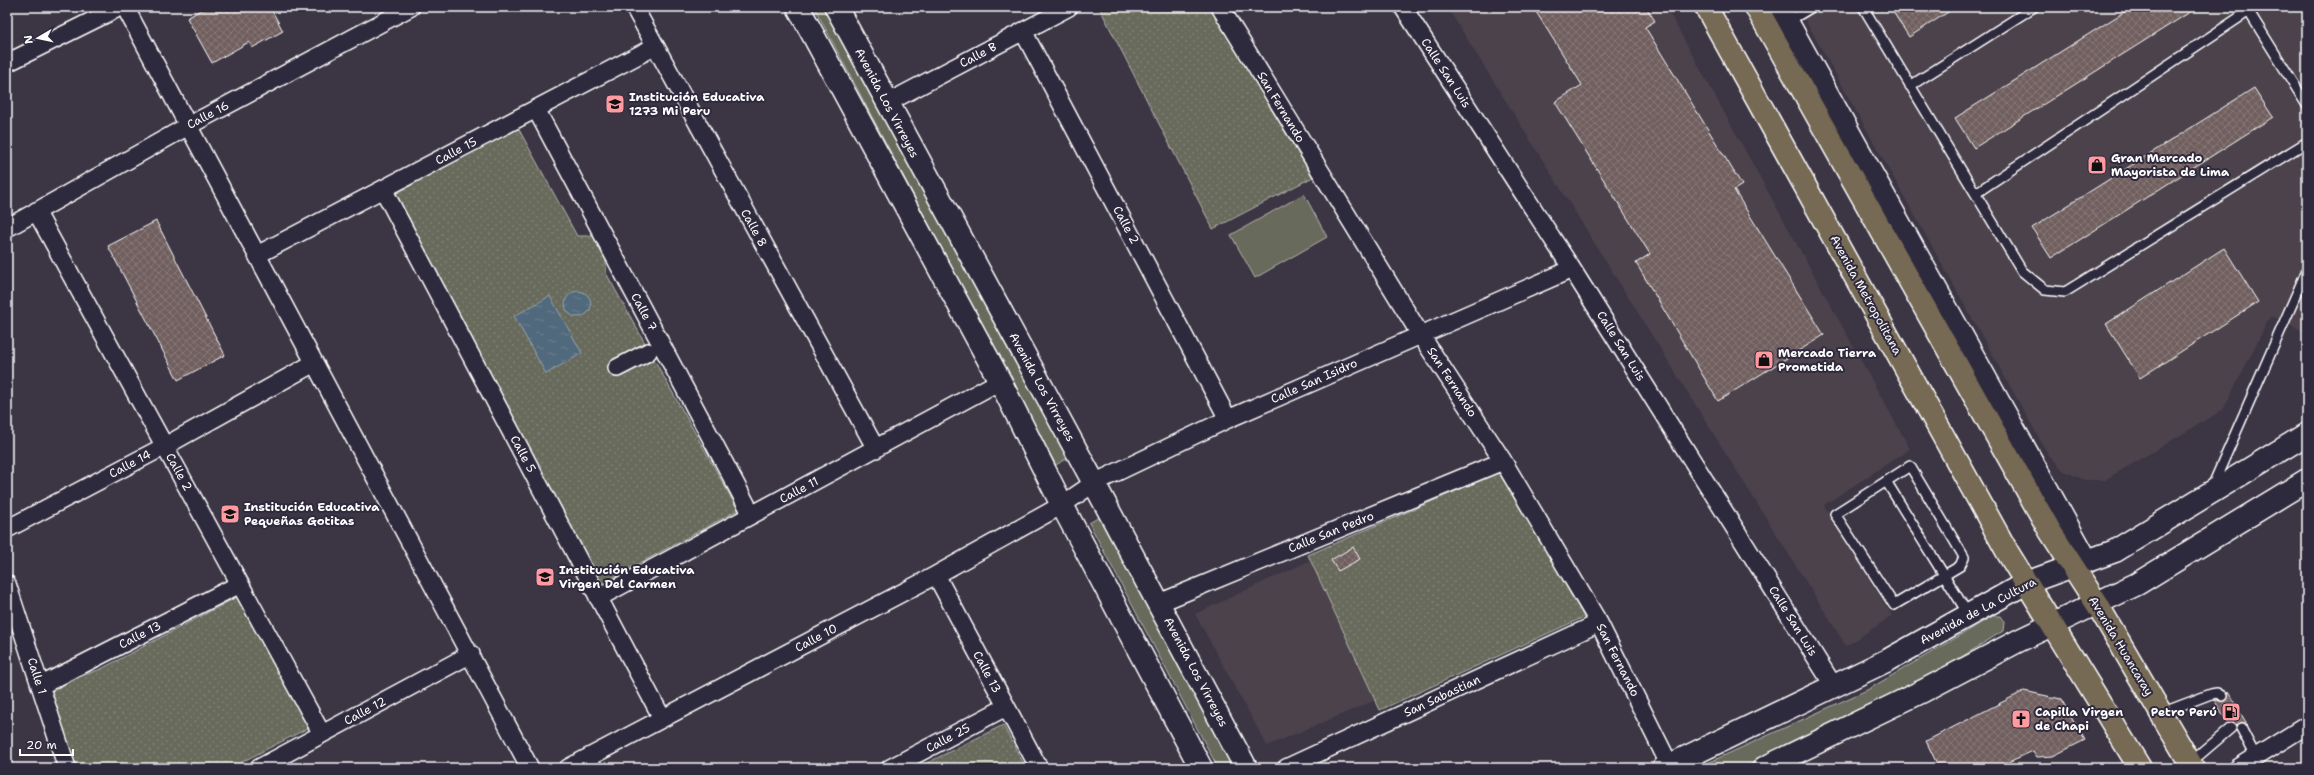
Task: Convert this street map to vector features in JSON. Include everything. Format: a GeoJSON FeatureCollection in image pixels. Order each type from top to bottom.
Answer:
{"type":"FeatureCollection","features":[{"type":"Feature","properties":{"kind":"main road"},"geometry":{"type":"LineString","coordinates":[[798,7],[1000,382],[1062,505],[1201,768]]}},
{"type":"Feature","properties":{"kind":"main road","name":"Avenida Los Virreyes"},"geometry":{"type":"LineString","coordinates":[[836,7],[887,104],[1159,603],[1246,768]]}},
{"type":"Feature","properties":{"kind":"main road","name":"Avenida Metropolitana"},"geometry":{"type":"LineString","coordinates":[[1706,7],[2026,583]]}},
{"type":"Feature","properties":{"kind":"main road"},"geometry":{"type":"LineString","coordinates":[[1756,7],[2050,531],[2080,564]]}},
{"type":"Feature","properties":{"kind":"main road"},"geometry":{"type":"LineString","coordinates":[[1783,14],[2080,564]]}},
{"type":"Feature","properties":{"kind":"main road","name":"Avenida de La Cultura"},"geometry":{"type":"LineString","coordinates":[[1668,767],[1835,688],[1890,660],[1968,614],[2026,583],[2115,551],[2307,434]]}},
{"type":"Feature","properties":{"kind":"main road"},"geometry":{"type":"LineString","coordinates":[[1764,768],[2137,584],[2307,480]]}},
{"type":"Feature","properties":{"kind":"main road","name":"Avenida Huancaray"},"geometry":{"type":"LineString","coordinates":[[2080,564],[2097,604],[2192,765]]}},
{"type":"Feature","properties":{"kind":"main road"},"geometry":{"type":"LineString","coordinates":[[2026,583],[2140,768]]}},
{"type":"Feature","properties":{"kind":"street"},"geometry":{"type":"LineString","coordinates":[[7,63],[120,7]]}},
{"type":"Feature","properties":{"kind":"street"},"geometry":{"type":"LineString","coordinates":[[125,7],[314,363],[471,654],[530,768]]}},
{"type":"Feature","properties":{"kind":"street","name":"Calle 16"},"geometry":{"type":"LineString","coordinates":[[7,228],[188,126],[411,7]]}},
{"type":"Feature","properties":{"kind":"street","name":"Calle 8"},"geometry":{"type":"LineString","coordinates":[[634,7],[654,47],[876,449]]}},
{"type":"Feature","properties":{"kind":"street","name":"Calle B"},"geometry":{"type":"LineString","coordinates":[[887,104],[1068,7]]}},
{"type":"Feature","properties":{"kind":"street","name":"San Fernando"},"geometry":{"type":"LineString","coordinates":[[1220,7],[1420,334],[1503,461],[1599,623],[1668,767]]}},
{"type":"Feature","properties":{"kind":"street","name":"Calle San Luis"},"geometry":{"type":"LineString","coordinates":[[1403,7],[1572,269],[1835,688]]}},
{"type":"Feature","properties":{"kind":"street","name":"Calle 2"},"geometry":{"type":"LineString","coordinates":[[1023,30],[1228,419]]}},
{"type":"Feature","properties":{"kind":"street","name":"Calle 15"},"geometry":{"type":"LineString","coordinates":[[257,255],[654,47]]}},
{"type":"Feature","properties":{"kind":"street","name":"Calle 7"},"geometry":{"type":"LineString","coordinates":[[536,109],[752,515]]}},
{"type":"Feature","properties":{"kind":"street","name":"Calle 5"},"geometry":{"type":"LineString","coordinates":[[383,190],[662,718]]}},
{"type":"Feature","properties":{"kind":"street","name":"Calle 2"},"geometry":{"type":"LineString","coordinates":[[36,211],[322,734]]}},
{"type":"Feature","properties":{"kind":"street","name":"Calle San Isidro"},"geometry":{"type":"LineString","coordinates":[[1062,505],[1094,483],[1228,419],[1572,269]]}},
{"type":"Feature","properties":{"kind":"street"},"geometry":{"type":"LineString","coordinates":[[617,368],[648,352]]}},
{"type":"Feature","properties":{"kind":"street","name":"Calle 14"},"geometry":{"type":"LineString","coordinates":[[7,529],[165,446],[314,363]]}},
{"type":"Feature","properties":{"kind":"street","name":"Calle 11"},"geometry":{"type":"LineString","coordinates":[[598,598],[1000,382]]}},
{"type":"Feature","properties":{"kind":"street","name":"Calle San Pedro"},"geometry":{"type":"LineString","coordinates":[[1159,603],[1503,461]]}},
{"type":"Feature","properties":{"kind":"street","name":"Calle 10"},"geometry":{"type":"LineString","coordinates":[[568,768],[936,575],[1062,505]]}},
{"type":"Feature","properties":{"kind":"street","name":"Calle 13"},"geometry":{"type":"LineString","coordinates":[[936,575],[1039,768]]}},
{"type":"Feature","properties":{"kind":"street","name":"Calle 1"},"geometry":{"type":"LineString","coordinates":[[7,584],[67,768]]}},
{"type":"Feature","properties":{"kind":"street","name":"Calle 13"},"geometry":{"type":"LineString","coordinates":[[40,686],[240,584]]}},
{"type":"Feature","properties":{"kind":"street","name":"San Sabastian"},"geometry":{"type":"LineString","coordinates":[[1286,768],[1599,623]]}},
{"type":"Feature","properties":{"kind":"street","name":"Calle 12"},"geometry":{"type":"LineString","coordinates":[[259,768],[471,654]]}},
{"type":"Feature","properties":{"kind":"street","name":"Calle 25"},"geometry":{"type":"LineString","coordinates":[[890,768],[1006,707]]}},
{"type":"Feature","properties":{"kind":"street"},"geometry":{"type":"LineString","coordinates":[[2238,768],[2307,725]]}},
{"type":"Feature","properties":{"kind":"lane"},"geometry":{"type":"LineString","coordinates":[[1783,14],[1812,7]]}},
{"type":"Feature","properties":{"kind":"lane"},"geometry":{"type":"LineString","coordinates":[[1864,7],[2022,271],[2045,290],[2065,292],[2307,142]]}},
{"type":"Feature","properties":{"kind":"lane"},"geometry":{"type":"LineString","coordinates":[[1910,86],[2034,7]]}},
{"type":"Feature","properties":{"kind":"lane"},"geometry":{"type":"LineString","coordinates":[[1976,193],[2247,9],[2307,105]]}},
{"type":"Feature","properties":{"kind":"lane"},"geometry":{"type":"LineString","coordinates":[[2210,492],[2307,270]]}},
{"type":"Feature","properties":{"kind":"lane"},"geometry":{"type":"LineString","coordinates":[[1910,466],[1964,557],[1960,566],[1944,576],[1894,605],[1835,514],[1910,466]]}},
{"type":"Feature","properties":{"kind":"lane"},"geometry":{"type":"LineString","coordinates":[[1886,481],[1968,614]]}},
{"type":"Feature","properties":{"kind":"lane"},"geometry":{"type":"LineString","coordinates":[[2161,713],[2211,694],[2217,693],[2222,696]]}},
{"type":"Feature","properties":{"kind":"lane"},"geometry":{"type":"LineString","coordinates":[[2192,765],[2231,728]]}},
{"type":"Feature","properties":{"kind":"lane"},"geometry":{"type":"LineString","coordinates":[[2241,728],[2256,756]]}},
{"type":"Feature","properties":{"kind":"shaded area"},"geometry":{"type":"Polygon","coordinates":[[[307,7],[328,7],[311,15],[307,7]]]}},
{"type":"Feature","properties":{"kind":"shaded area","name":"Mercado Tierra Prometida"},"geometry":{"type":"Polygon","coordinates":[[[1447,7],[1666,7],[1910,449],[1824,505],[1892,616],[1846,646],[1447,7]]]}},
{"type":"Feature","properties":{"kind":"shaded area","name":"Gran Mercado Mayorista de Lima"},"geometry":{"type":"Polygon","coordinates":[[[1798,7],[2307,7],[2307,336],[2284,319],[2270,317],[2223,410],[2105,480],[2084,480],[2064,471],[2048,454],[1798,7]]]}},
{"type":"Feature","properties":{"kind":"shaded area"},"geometry":{"type":"Polygon","coordinates":[[[1311,560],[1376,700],[1267,746],[1195,614],[1311,560]]]}},
{"type":"Feature","properties":{"kind":"green space"},"geometry":{"type":"Polygon","coordinates":[[[814,7],[833,7],[1072,455],[1056,465],[814,7]]]}},
{"type":"Feature","properties":{"kind":"green space"},"geometry":{"type":"Polygon","coordinates":[[[1099,7],[1212,7],[1313,177],[1213,229],[1099,7]]]}},
{"type":"Feature","properties":{"kind":"green space"},"geometry":{"type":"Polygon","coordinates":[[[517,126],[577,236],[596,236],[606,254],[606,273],[738,510],[601,584],[392,196],[517,126]]]}},
{"type":"Feature","properties":{"kind":"green space"},"geometry":{"type":"Polygon","coordinates":[[[1304,194],[1327,237],[1255,278],[1231,235],[1304,194]]]}},
{"type":"Feature","properties":{"kind":"green space"},"geometry":{"type":"Polygon","coordinates":[[[1500,472],[1584,617],[1380,710],[1308,555],[1500,472]]]}},
{"type":"Feature","properties":{"kind":"green space"},"geometry":{"type":"Polygon","coordinates":[[[1103,515],[1238,768],[1218,768],[1089,523],[1103,515]]]}},
{"type":"Feature","properties":{"kind":"green space"},"geometry":{"type":"Polygon","coordinates":[[[241,595],[310,727],[230,768],[76,768],[48,688],[101,669],[241,595]]]}},
{"type":"Feature","properties":{"kind":"green space"},"geometry":{"type":"Polygon","coordinates":[[[1993,616],[2000,616],[2004,622],[2003,631],[1891,701],[1742,768],[1697,768],[1869,689],[1993,616]]]}},
{"type":"Feature","properties":{"kind":"green space"},"geometry":{"type":"Polygon","coordinates":[[[1003,725],[1026,768],[917,768],[1003,725]]]}},
{"type":"Feature","properties":{"kind":"water"},"geometry":{"type":"Polygon","coordinates":[[[578,291],[587,295],[591,304],[587,313],[578,317],[569,313],[565,304],[569,295],[578,291]]]}},
{"type":"Feature","properties":{"kind":"water"},"geometry":{"type":"Polygon","coordinates":[[[550,296],[582,353],[546,374],[514,316],[550,296]]]}},
{"type":"Feature","properties":{"kind":"building"},"geometry":{"type":"Polygon","coordinates":[[[206,7],[270,7],[283,31],[252,48],[249,42],[212,63],[187,18],[206,7]]]}},
{"type":"Feature","properties":{"kind":"building"},"geometry":{"type":"Polygon","coordinates":[[[1533,7],[1646,7],[1655,21],[1645,27],[1742,185],[1734,190],[1824,335],[1718,401],[1636,263],[1650,254],[1555,102],[1582,85],[1533,7]]]}},
{"type":"Feature","properties":{"kind":"building"},"geometry":{"type":"Polygon","coordinates":[[[1890,7],[1956,7],[1909,37],[1890,7]]]}},
{"type":"Feature","properties":{"kind":"building"},"geometry":{"type":"Polygon","coordinates":[[[2132,7],[2198,7],[1974,148],[1955,118],[2132,7]]]}},
{"type":"Feature","properties":{"kind":"building"},"geometry":{"type":"Polygon","coordinates":[[[2254,88],[2273,117],[2051,258],[2032,228],[2254,88]]]}},
{"type":"Feature","properties":{"kind":"building"},"geometry":{"type":"Polygon","coordinates":[[[156,221],[225,355],[178,380],[108,246],[156,221]]]}},
{"type":"Feature","properties":{"kind":"building"},"geometry":{"type":"Polygon","coordinates":[[[2224,248],[2258,302],[2140,378],[2106,324],[2224,248]]]}},
{"type":"Feature","properties":{"kind":"building"},"geometry":{"type":"Polygon","coordinates":[[[1353,547],[1360,559],[1338,571],[1331,560],[1353,547]]]}},
{"type":"Feature","properties":{"kind":"building","name":"Capilla Virgen de Chapi"},"geometry":{"type":"Polygon","coordinates":[[[2024,691],[2061,699],[2085,740],[2053,756],[2037,757],[2033,751],[1995,768],[1939,768],[1926,741],[2024,691]]]}},
{"type":"Feature","properties":{"kind":"building","name":"Petro Perú"},"geometry":{"type":"Polygon","coordinates":[[[2228,692],[2247,724],[2246,725],[2242,722],[2236,725],[2233,722],[2228,723],[2214,700],[2225,701],[2228,692]]]}},
{"type":"Feature","properties":{"kind":"place","name":"Institución Educativa 1273 Mi Peru"},"geometry":{"type":"Point","coordinates":[615,104]}},
{"type":"Feature","properties":{"kind":"place","name":"Gran Mercado Mayorista de Lima"},"geometry":{"type":"Point","coordinates":[2097,165]}},
{"type":"Feature","properties":{"kind":"place","name":"Mercado Tierra Prometida"},"geometry":{"type":"Point","coordinates":[1764,360]}},
{"type":"Feature","properties":{"kind":"place","name":"Institución Educativa Pequeñas Gotitas"},"geometry":{"type":"Point","coordinates":[230,514]}},
{"type":"Feature","properties":{"kind":"place","name":"Institución Educativa Virgen Del Carmen"},"geometry":{"type":"Point","coordinates":[545,577]}},
{"type":"Feature","properties":{"kind":"place","name":"Petro Perú"},"geometry":{"type":"Point","coordinates":[2231,712]}},
{"type":"Feature","properties":{"kind":"place","name":"Capilla Virgen de Chapi"},"geometry":{"type":"Point","coordinates":[2021,719]}}]}
